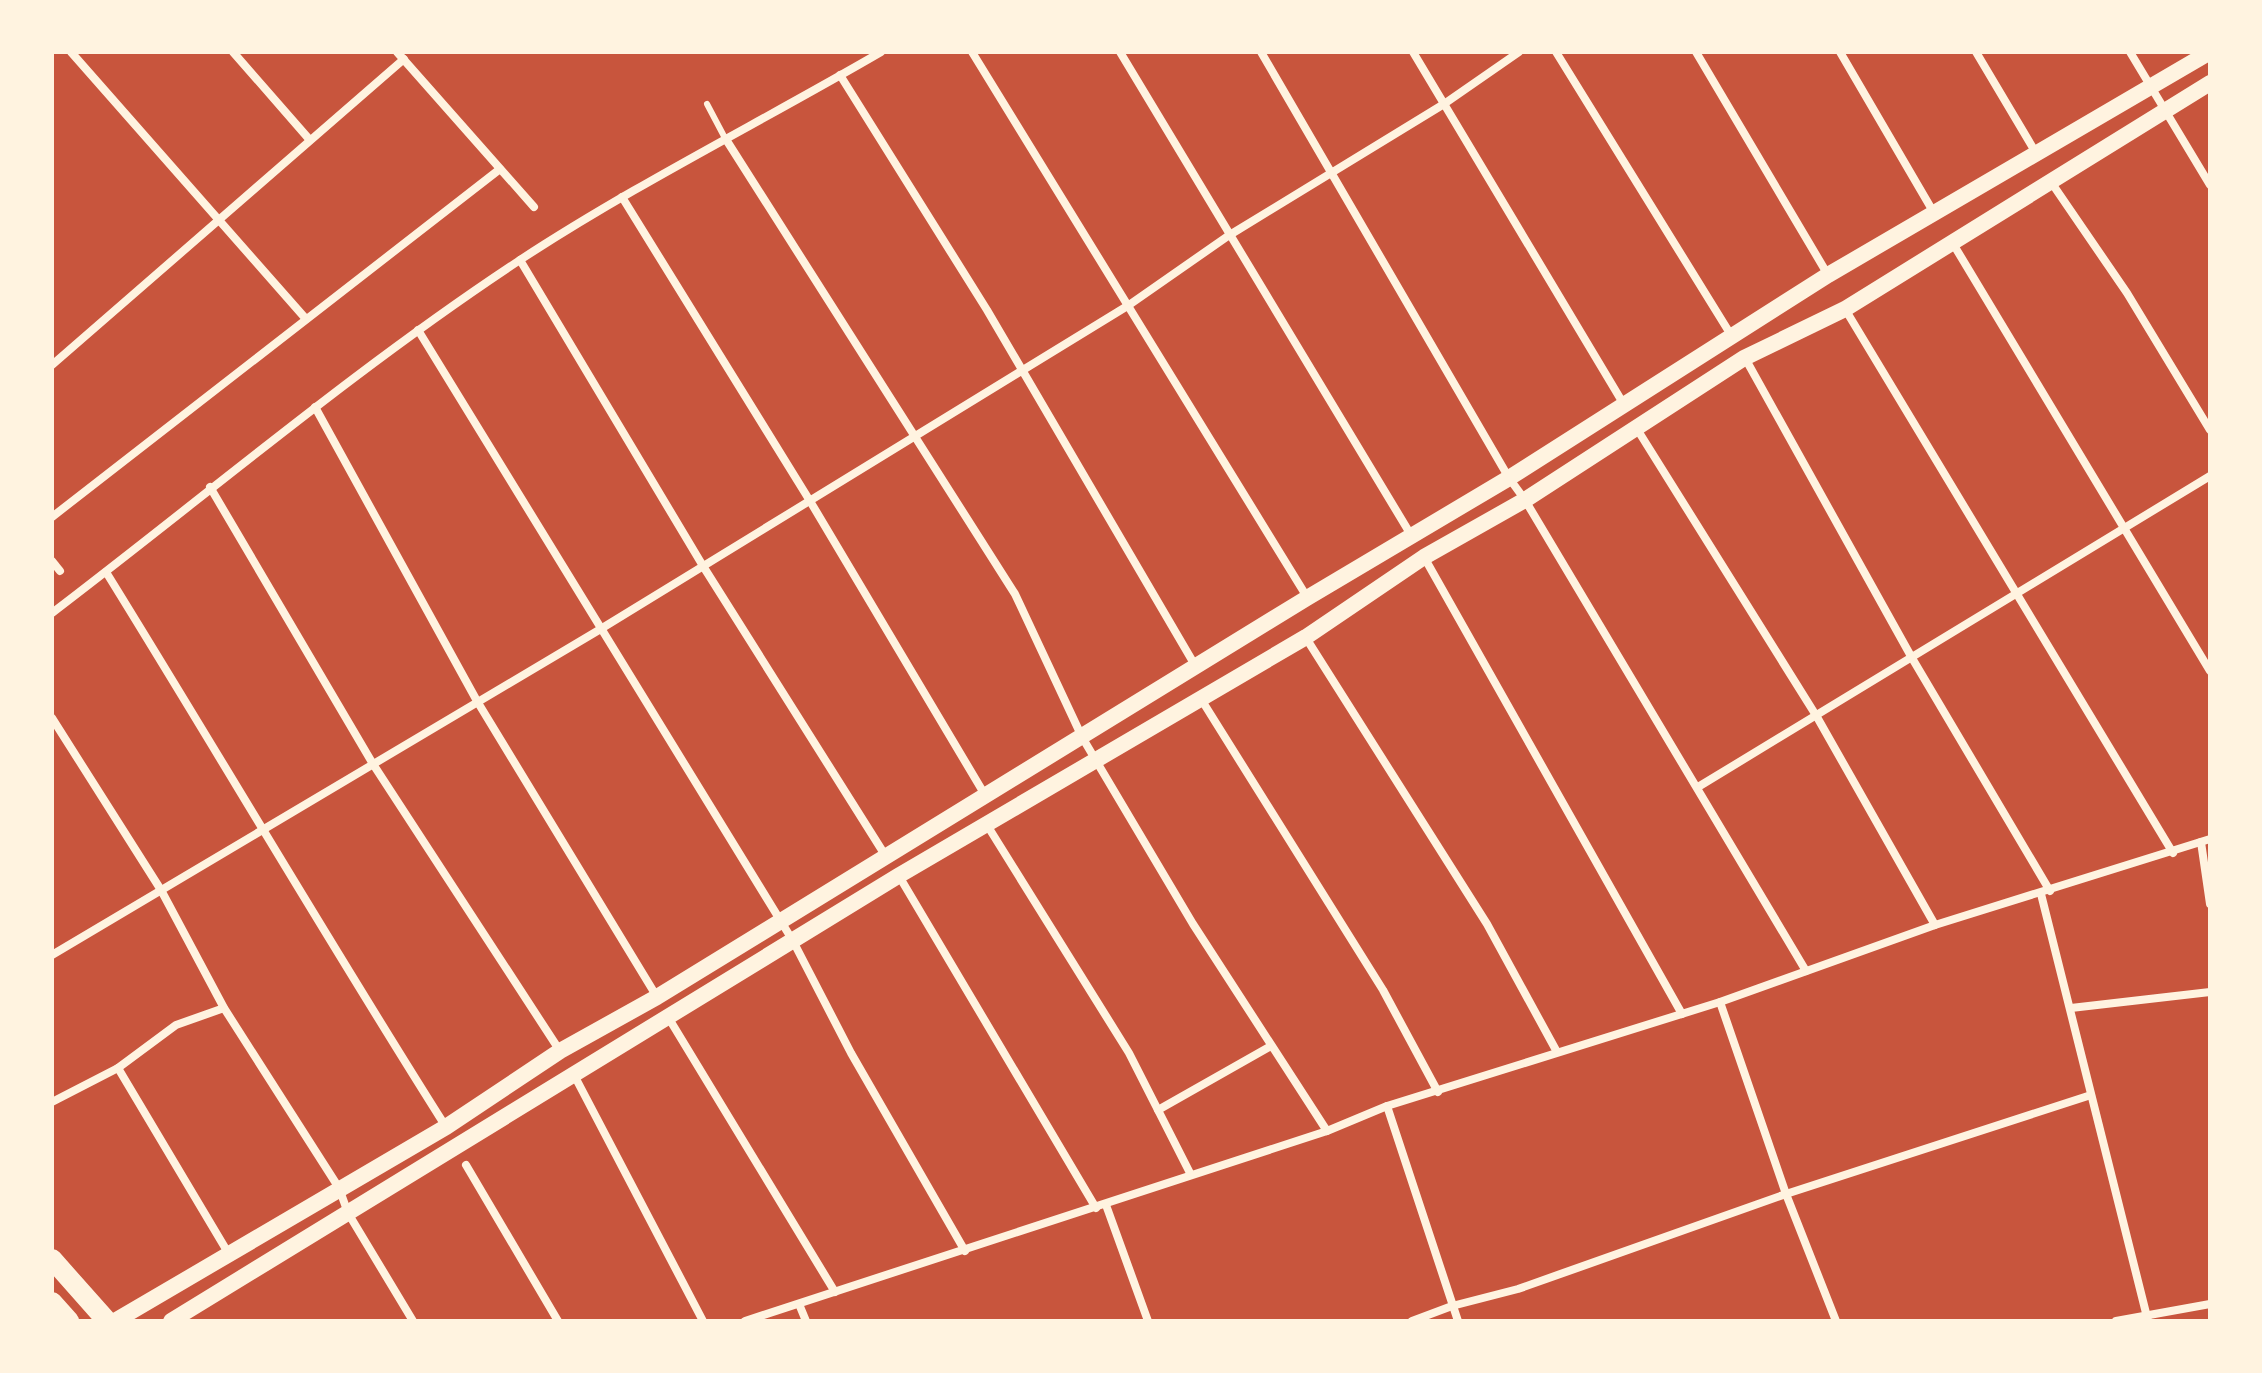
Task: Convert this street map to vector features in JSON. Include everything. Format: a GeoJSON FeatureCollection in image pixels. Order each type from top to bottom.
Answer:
{"type":"FeatureCollection","features":[{"type":"Feature","properties":{"kind":"main road"},"geometry":{"type":"LineString","coordinates":[[115,1321],[446,1127],[560,1051],[657,997],[885,855],[1509,478],[1828,275],[2036,153],[2153,89],[2210,52]]}},
{"type":"Feature","properties":{"kind":"main road"},"geometry":{"type":"LineString","coordinates":[[171,1321],[572,1072],[898,876],[1098,762],[1306,637],[1424,557],[1525,500],[1744,358],[1845,309],[2210,83]]}},
{"type":"Feature","properties":{"kind":"main road"},"geometry":{"type":"LineString","coordinates":[[52,1259],[107,1321]]}},
{"type":"Feature","properties":{"kind":"main road"},"geometry":{"type":"LineString","coordinates":[[52,1302],[69,1321]]}},
{"type":"Feature","properties":{"kind":"street"},"geometry":{"type":"LineString","coordinates":[[71,52],[306,319]]}},
{"type":"Feature","properties":{"kind":"street"},"geometry":{"type":"LineString","coordinates":[[233,52],[309,139]]}},
{"type":"Feature","properties":{"kind":"street"},"geometry":{"type":"LineString","coordinates":[[52,613],[315,407],[418,330],[520,260],[622,197],[727,141],[881,52]]}},
{"type":"Feature","properties":{"kind":"street"},"geometry":{"type":"LineString","coordinates":[[972,52],[1307,598]]}},
{"type":"Feature","properties":{"kind":"street"},"geometry":{"type":"LineString","coordinates":[[1120,52],[1228,236],[1411,535]]}},
{"type":"Feature","properties":{"kind":"street"},"geometry":{"type":"LineString","coordinates":[[1261,52],[1509,478],[1698,787],[1806,971]]}},
{"type":"Feature","properties":{"kind":"street"},"geometry":{"type":"LineString","coordinates":[[1413,52],[1623,403]]}},
{"type":"Feature","properties":{"kind":"street"},"geometry":{"type":"LineString","coordinates":[[52,955],[599,630],[1022,371],[1129,305],[1228,236],[1444,104],[1519,52]]}},
{"type":"Feature","properties":{"kind":"street"},"geometry":{"type":"LineString","coordinates":[[1556,52],[1731,335]]}},
{"type":"Feature","properties":{"kind":"street"},"geometry":{"type":"LineString","coordinates":[[1696,52],[1828,275]]}},
{"type":"Feature","properties":{"kind":"street"},"geometry":{"type":"LineString","coordinates":[[1840,52],[1934,213]]}},
{"type":"Feature","properties":{"kind":"street"},"geometry":{"type":"LineString","coordinates":[[1976,52],[2036,153]]}},
{"type":"Feature","properties":{"kind":"street"},"geometry":{"type":"LineString","coordinates":[[2130,52],[2210,185]]}},
{"type":"Feature","properties":{"kind":"street"},"geometry":{"type":"LineString","coordinates":[[52,365],[400,56],[534,207]]}},
{"type":"Feature","properties":{"kind":"street"},"geometry":{"type":"LineString","coordinates":[[840,75],[1022,371],[1196,667]]}},
{"type":"Feature","properties":{"kind":"street"},"geometry":{"type":"LineString","coordinates":[[727,141],[917,435],[1015,594],[1082,737],[1193,924],[1327,1131]]}},
{"type":"Feature","properties":{"kind":"street"},"geometry":{"type":"LineString","coordinates":[[52,517],[500,169]]}},
{"type":"Feature","properties":{"kind":"street"},"geometry":{"type":"LineString","coordinates":[[2050,182],[2127,293],[2210,430]]}},
{"type":"Feature","properties":{"kind":"street"},"geometry":{"type":"LineString","coordinates":[[622,197],[810,501],[985,796]]}},
{"type":"Feature","properties":{"kind":"street"},"geometry":{"type":"LineString","coordinates":[[1952,242],[2210,671]]}},
{"type":"Feature","properties":{"kind":"street"},"geometry":{"type":"LineString","coordinates":[[520,260],[703,566],[885,855]]}},
{"type":"Feature","properties":{"kind":"street"},"geometry":{"type":"LineString","coordinates":[[1845,309],[2173,853]]}},
{"type":"Feature","properties":{"kind":"street"},"geometry":{"type":"LineString","coordinates":[[418,330],[599,630],[780,919],[851,1053],[965,1251]]}},
{"type":"Feature","properties":{"kind":"street"},"geometry":{"type":"LineString","coordinates":[[1744,358],[2046,892],[2091,1095],[2147,1318]]}},
{"type":"Feature","properties":{"kind":"street"},"geometry":{"type":"LineString","coordinates":[[315,407],[477,701],[657,997]]}},
{"type":"Feature","properties":{"kind":"street"},"geometry":{"type":"LineString","coordinates":[[1637,429],[1817,717],[1935,925]]}},
{"type":"Feature","properties":{"kind":"street"},"geometry":{"type":"LineString","coordinates":[[1698,787],[2210,476]]}},
{"type":"Feature","properties":{"kind":"street"},"geometry":{"type":"LineString","coordinates":[[210,487],[373,764],[560,1051]]}},
{"type":"Feature","properties":{"kind":"street"},"geometry":{"type":"LineString","coordinates":[[1424,557],[1682,1014]]}},
{"type":"Feature","properties":{"kind":"street"},"geometry":{"type":"LineString","coordinates":[[52,561],[60,571]]}},
{"type":"Feature","properties":{"kind":"street"},"geometry":{"type":"LineString","coordinates":[[106,572],[265,830],[334,951],[446,1127]]}},
{"type":"Feature","properties":{"kind":"street"},"geometry":{"type":"LineString","coordinates":[[1306,637],[1487,924],[1557,1052]]}},
{"type":"Feature","properties":{"kind":"street"},"geometry":{"type":"LineString","coordinates":[[1201,699],[1383,990],[1438,1092]]}},
{"type":"Feature","properties":{"kind":"street"},"geometry":{"type":"LineString","coordinates":[[52,718],[161,890],[224,1008],[339,1188],[348,1213],[413,1321]]}},
{"type":"Feature","properties":{"kind":"street"},"geometry":{"type":"LineString","coordinates":[[987,825],[1129,1053],[1190,1173]]}},
{"type":"Feature","properties":{"kind":"street"},"geometry":{"type":"LineString","coordinates":[[745,1321],[1101,1207],[1190,1173],[1327,1131],[1387,1106],[1720,1002],[1935,925],[2205,841],[2210,904]]}},
{"type":"Feature","properties":{"kind":"street"},"geometry":{"type":"LineString","coordinates":[[898,876],[1101,1207],[1148,1321]]}},
{"type":"Feature","properties":{"kind":"street"},"geometry":{"type":"LineString","coordinates":[[2071,1008],[2210,992]]}},
{"type":"Feature","properties":{"kind":"street"},"geometry":{"type":"LineString","coordinates":[[1720,1002],[1786,1194],[1836,1321]]}},
{"type":"Feature","properties":{"kind":"street"},"geometry":{"type":"LineString","coordinates":[[52,1102],[118,1068],[176,1025],[224,1008]]}},
{"type":"Feature","properties":{"kind":"street"},"geometry":{"type":"LineString","coordinates":[[668,1017],[835,1292]]}},
{"type":"Feature","properties":{"kind":"street"},"geometry":{"type":"LineString","coordinates":[[1158,1110],[1271,1046]]}},
{"type":"Feature","properties":{"kind":"street"},"geometry":{"type":"LineString","coordinates":[[118,1068],[230,1256]]}},
{"type":"Feature","properties":{"kind":"street"},"geometry":{"type":"LineString","coordinates":[[572,1072],[703,1321]]}},
{"type":"Feature","properties":{"kind":"street"},"geometry":{"type":"LineString","coordinates":[[1412,1321],[1452,1306],[1518,1289],[1786,1194],[2091,1095]]}},
{"type":"Feature","properties":{"kind":"street"},"geometry":{"type":"LineString","coordinates":[[1387,1106],[1458,1321]]}},
{"type":"Feature","properties":{"kind":"street"},"geometry":{"type":"LineString","coordinates":[[466,1165],[558,1321]]}},
{"type":"Feature","properties":{"kind":"street"},"geometry":{"type":"LineString","coordinates":[[799,1304],[806,1321]]}},
{"type":"Feature","properties":{"kind":"street"},"geometry":{"type":"LineString","coordinates":[[2116,1321],[2147,1318],[2210,1304]]}},
{"type":"Feature","properties":{"kind":"lane"},"geometry":{"type":"LineString","coordinates":[[707,104],[727,141]]}}]}
